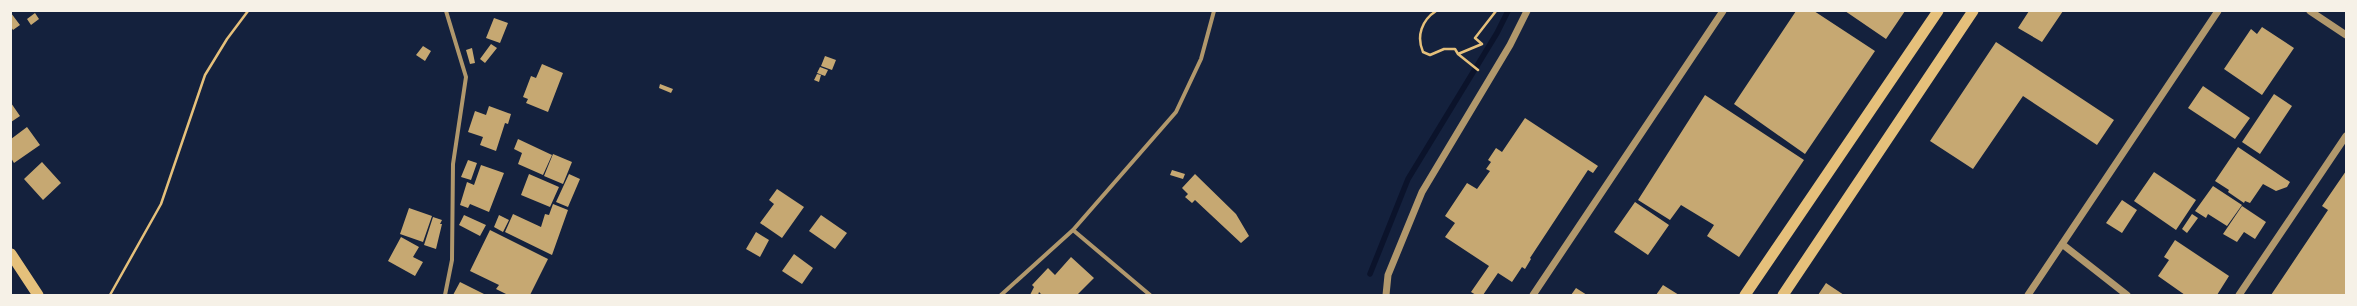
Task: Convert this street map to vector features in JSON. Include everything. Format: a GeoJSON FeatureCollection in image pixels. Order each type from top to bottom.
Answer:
{"type":"FeatureCollection","features":[{"type":"Feature","properties":{"kind":"highway"},"geometry":{"type":"LineString","coordinates":[[1745,295],[1938,11]]}},
{"type":"Feature","properties":{"kind":"highway"},"geometry":{"type":"LineString","coordinates":[[1783,295],[1973,11]]}},
{"type":"Feature","properties":{"kind":"highway"},"geometry":{"type":"LineString","coordinates":[[11,254],[38,295]]}},
{"type":"Feature","properties":{"kind":"street"},"geometry":{"type":"LineString","coordinates":[[445,295],[452,260],[453,164],[466,77],[446,11]]}},
{"type":"Feature","properties":{"kind":"street"},"geometry":{"type":"LineString","coordinates":[[1001,295],[1073,230],[1176,112],[1201,59],[1214,11]]}},
{"type":"Feature","properties":{"kind":"street"},"geometry":{"type":"LineString","coordinates":[[1386,295],[1388,275],[1422,192],[1510,45],[1527,11]]}},
{"type":"Feature","properties":{"kind":"street"},"geometry":{"type":"LineString","coordinates":[[1533,295],[1723,11]]}},
{"type":"Feature","properties":{"kind":"street"},"geometry":{"type":"LineString","coordinates":[[2028,295],[2218,11]]}},
{"type":"Feature","properties":{"kind":"street"},"geometry":{"type":"LineString","coordinates":[[2310,11],[2346,35]]}},
{"type":"Feature","properties":{"kind":"street"},"geometry":{"type":"LineString","coordinates":[[2239,295],[2346,136]]}},
{"type":"Feature","properties":{"kind":"street"},"geometry":{"type":"LineString","coordinates":[[1073,230],[1150,295]]}},
{"type":"Feature","properties":{"kind":"street"},"geometry":{"type":"LineString","coordinates":[[2062,244],[2127,295]]}},
{"type":"Feature","properties":{"kind":"path"},"geometry":{"type":"LineString","coordinates":[[110,295],[161,204],[205,75],[227,39],[248,11]]}},
{"type":"Feature","properties":{"kind":"path"},"geometry":{"type":"LineString","coordinates":[[1436,11],[1425,20],[1420,33],[1419,43],[1423,52],[1430,55],[1444,49],[1455,49],[1458,54],[1478,70]]}},
{"type":"Feature","properties":{"kind":"path"},"geometry":{"type":"LineString","coordinates":[[1458,54],[1482,44],[1475,38],[1496,11]]}},
{"type":"Feature","properties":{"kind":"building"},"geometry":{"type":"Polygon","coordinates":[[[1796,11],[1814,11],[1875,51],[1805,154],[1734,104],[1796,11]]]}},
{"type":"Feature","properties":{"kind":"building"},"geometry":{"type":"Polygon","coordinates":[[[1845,11],[1905,11],[1886,39],[1845,11]]]}},
{"type":"Feature","properties":{"kind":"building"},"geometry":{"type":"Polygon","coordinates":[[[2029,11],[2063,11],[2042,42],[2018,28],[2029,11]]]}},
{"type":"Feature","properties":{"kind":"building"},"geometry":{"type":"Polygon","coordinates":[[[11,13],[20,25],[13,30],[11,27],[11,13]]]}},
{"type":"Feature","properties":{"kind":"building"},"geometry":{"type":"Polygon","coordinates":[[[35,13],[39,19],[31,25],[27,19],[35,13]]]}},
{"type":"Feature","properties":{"kind":"building"},"geometry":{"type":"Polygon","coordinates":[[[494,18],[508,23],[500,43],[486,38],[494,18]]]}},
{"type":"Feature","properties":{"kind":"building"},"geometry":{"type":"Polygon","coordinates":[[[2262,27],[2294,48],[2262,95],[2224,69],[2251,29],[2257,34],[2262,27]]]}},
{"type":"Feature","properties":{"kind":"building"},"geometry":{"type":"Polygon","coordinates":[[[1996,42],[2114,120],[2097,145],[2023,96],[1973,169],[1930,141],[1996,42]]]}},
{"type":"Feature","properties":{"kind":"building"},"geometry":{"type":"Polygon","coordinates":[[[491,44],[497,48],[485,63],[480,59],[491,44]]]}},
{"type":"Feature","properties":{"kind":"building"},"geometry":{"type":"Polygon","coordinates":[[[423,46],[431,51],[425,61],[416,55],[423,46]]]}},
{"type":"Feature","properties":{"kind":"building"},"geometry":{"type":"Polygon","coordinates":[[[472,48],[475,63],[470,64],[466,50],[472,48]]]}},
{"type":"Feature","properties":{"kind":"building"},"geometry":{"type":"Polygon","coordinates":[[[825,56],[836,60],[832,70],[821,66],[825,56]]]}},
{"type":"Feature","properties":{"kind":"building"},"geometry":{"type":"Polygon","coordinates":[[[542,64],[563,73],[548,112],[526,103],[528,99],[523,97],[531,76],[536,78],[542,64]]]}},
{"type":"Feature","properties":{"kind":"building"},"geometry":{"type":"Polygon","coordinates":[[[820,67],[828,70],[825,76],[817,73],[820,67]]]}},
{"type":"Feature","properties":{"kind":"building"},"geometry":{"type":"Polygon","coordinates":[[[817,74],[821,75],[819,82],[814,80],[817,74]]]}},
{"type":"Feature","properties":{"kind":"building"},"geometry":{"type":"Polygon","coordinates":[[[660,84],[673,89],[671,93],[659,88],[660,84]]]}},
{"type":"Feature","properties":{"kind":"building"},"geometry":{"type":"Polygon","coordinates":[[[2203,86],[2250,118],[2235,139],[2188,108],[2203,86]]]}},
{"type":"Feature","properties":{"kind":"building"},"geometry":{"type":"Polygon","coordinates":[[[2274,94],[2292,106],[2260,154],[2242,142],[2274,94]]]}},
{"type":"Feature","properties":{"kind":"building"},"geometry":{"type":"Polygon","coordinates":[[[1705,95],[1804,160],[1739,257],[1707,236],[1714,225],[1681,205],[1670,220],[1638,200],[1705,95]]]}},
{"type":"Feature","properties":{"kind":"building"},"geometry":{"type":"Polygon","coordinates":[[[11,103],[20,116],[11,122],[11,103]]]}},
{"type":"Feature","properties":{"kind":"building"},"geometry":{"type":"Polygon","coordinates":[[[489,106],[511,114],[508,124],[505,123],[496,151],[480,145],[483,137],[468,132],[475,111],[486,115],[489,106]]]}},
{"type":"Feature","properties":{"kind":"building"},"geometry":{"type":"Polygon","coordinates":[[[1525,118],[1598,166],[1593,173],[1588,170],[1530,258],[1531,259],[1525,269],[1522,267],[1512,282],[1498,273],[1483,295],[1476,295],[1471,292],[1489,266],[1445,237],[1455,223],[1445,216],[1467,183],[1477,189],[1490,171],[1486,169],[1491,162],[1488,160],[1496,148],[1502,152],[1525,118]]]}},
{"type":"Feature","properties":{"kind":"building"},"geometry":{"type":"Polygon","coordinates":[[[27,127],[40,145],[14,163],[11,158],[11,139],[27,127]]]}},
{"type":"Feature","properties":{"kind":"building"},"geometry":{"type":"Polygon","coordinates":[[[518,139],[552,155],[543,175],[518,164],[522,153],[514,149],[518,139]]]}},
{"type":"Feature","properties":{"kind":"building"},"geometry":{"type":"Polygon","coordinates":[[[2238,147],[2290,182],[2287,187],[2276,191],[2263,184],[2250,203],[2245,201],[2244,203],[2228,192],[2229,190],[2215,181],[2238,147]]]}},
{"type":"Feature","properties":{"kind":"building"},"geometry":{"type":"Polygon","coordinates":[[[553,154],[572,162],[563,184],[544,176],[553,154]]]}},
{"type":"Feature","properties":{"kind":"building"},"geometry":{"type":"Polygon","coordinates":[[[468,160],[477,163],[471,180],[461,177],[468,160]]]}},
{"type":"Feature","properties":{"kind":"building"},"geometry":{"type":"Polygon","coordinates":[[[42,162],[61,183],[43,200],[24,179],[42,162]]]}},
{"type":"Feature","properties":{"kind":"building"},"geometry":{"type":"Polygon","coordinates":[[[481,165],[504,173],[489,212],[470,204],[468,208],[460,205],[467,182],[474,185],[481,165]]]}},
{"type":"Feature","properties":{"kind":"building"},"geometry":{"type":"Polygon","coordinates":[[[1172,170],[1185,174],[1183,179],[1170,175],[1172,170]]]}},
{"type":"Feature","properties":{"kind":"building"},"geometry":{"type":"Polygon","coordinates":[[[2346,171],[2346,295],[2271,295],[2328,210],[2322,206],[2346,171]]]}},
{"type":"Feature","properties":{"kind":"building"},"geometry":{"type":"Polygon","coordinates":[[[2154,172],[2196,200],[2176,230],[2134,201],[2154,172]]]}},
{"type":"Feature","properties":{"kind":"building"},"geometry":{"type":"Polygon","coordinates":[[[529,174],[559,187],[550,207],[521,195],[529,174]]]}},
{"type":"Feature","properties":{"kind":"building"},"geometry":{"type":"Polygon","coordinates":[[[569,174],[580,179],[568,207],[556,202],[569,174]]]}},
{"type":"Feature","properties":{"kind":"building"},"geometry":{"type":"Polygon","coordinates":[[[1195,174],[1236,214],[1249,236],[1241,243],[1195,200],[1192,203],[1185,197],[1188,194],[1182,188],[1195,174]]]}},
{"type":"Feature","properties":{"kind":"building"},"geometry":{"type":"Polygon","coordinates":[[[2213,186],[2242,205],[2227,226],[2208,214],[2206,218],[2195,211],[2213,186]]]}},
{"type":"Feature","properties":{"kind":"building"},"geometry":{"type":"Polygon","coordinates":[[[777,189],[804,207],[782,238],[760,223],[774,204],[769,200],[777,189]]]}},
{"type":"Feature","properties":{"kind":"building"},"geometry":{"type":"Polygon","coordinates":[[[2122,200],[2137,210],[2122,233],[2106,223],[2122,200]]]}},
{"type":"Feature","properties":{"kind":"building"},"geometry":{"type":"Polygon","coordinates":[[[1635,202],[1669,225],[1648,255],[1614,232],[1635,202]]]}},
{"type":"Feature","properties":{"kind":"building"},"geometry":{"type":"Polygon","coordinates":[[[553,204],[568,210],[552,255],[505,232],[513,214],[541,227],[545,214],[549,215],[553,204]]]}},
{"type":"Feature","properties":{"kind":"building"},"geometry":{"type":"Polygon","coordinates":[[[2242,206],[2266,222],[2255,239],[2244,232],[2237,242],[2223,234],[2242,206]]]}},
{"type":"Feature","properties":{"kind":"building"},"geometry":{"type":"Polygon","coordinates":[[[409,208],[432,216],[423,242],[400,234],[409,208]]]}},
{"type":"Feature","properties":{"kind":"building"},"geometry":{"type":"Polygon","coordinates":[[[2192,214],[2198,218],[2187,233],[2182,229],[2192,214]]]}},
{"type":"Feature","properties":{"kind":"building"},"geometry":{"type":"Polygon","coordinates":[[[464,215],[486,225],[480,236],[459,225],[464,215]]]}},
{"type":"Feature","properties":{"kind":"building"},"geometry":{"type":"Polygon","coordinates":[[[499,215],[509,220],[503,232],[494,227],[499,215]]]}},
{"type":"Feature","properties":{"kind":"building"},"geometry":{"type":"Polygon","coordinates":[[[821,215],[847,233],[835,249],[809,231],[821,215]]]}},
{"type":"Feature","properties":{"kind":"building"},"geometry":{"type":"Polygon","coordinates":[[[433,217],[442,220],[436,249],[424,245],[433,217]]]}},
{"type":"Feature","properties":{"kind":"building"},"geometry":{"type":"Polygon","coordinates":[[[490,230],[548,259],[530,295],[508,295],[496,289],[499,285],[470,271],[490,230]]]}},
{"type":"Feature","properties":{"kind":"building"},"geometry":{"type":"Polygon","coordinates":[[[756,232],[769,240],[760,257],[746,249],[756,232]]]}},
{"type":"Feature","properties":{"kind":"building"},"geometry":{"type":"Polygon","coordinates":[[[401,237],[419,247],[413,257],[423,262],[415,276],[388,261],[401,237]]]}},
{"type":"Feature","properties":{"kind":"building"},"geometry":{"type":"Polygon","coordinates":[[[2175,240],[2229,276],[2217,295],[2185,295],[2158,276],[2169,260],[2164,257],[2175,240]]]}},
{"type":"Feature","properties":{"kind":"building"},"geometry":{"type":"Polygon","coordinates":[[[794,254],[813,268],[802,284],[782,271],[794,254]]]}},
{"type":"Feature","properties":{"kind":"building"},"geometry":{"type":"Polygon","coordinates":[[[1071,257],[1094,278],[1077,295],[1042,295],[1039,292],[1038,295],[1030,295],[1034,287],[1032,285],[1048,268],[1055,275],[1071,257]]]}},
{"type":"Feature","properties":{"kind":"building"},"geometry":{"type":"Polygon","coordinates":[[[460,282],[486,295],[453,295],[460,282]]]}},
{"type":"Feature","properties":{"kind":"building"},"geometry":{"type":"Polygon","coordinates":[[[1826,283],[1844,295],[1818,295],[1826,283]]]}},
{"type":"Feature","properties":{"kind":"building"},"geometry":{"type":"Polygon","coordinates":[[[1663,285],[1679,295],[1656,295],[1663,285]]]}},
{"type":"Feature","properties":{"kind":"building"},"geometry":{"type":"Polygon","coordinates":[[[1576,288],[1587,295],[1571,295],[1576,288]]]}},
{"type":"Feature","properties":{"kind":"waterway"},"geometry":{"type":"LineString","coordinates":[[1370,274],[1408,179],[1497,33],[1508,11]]}}]}
